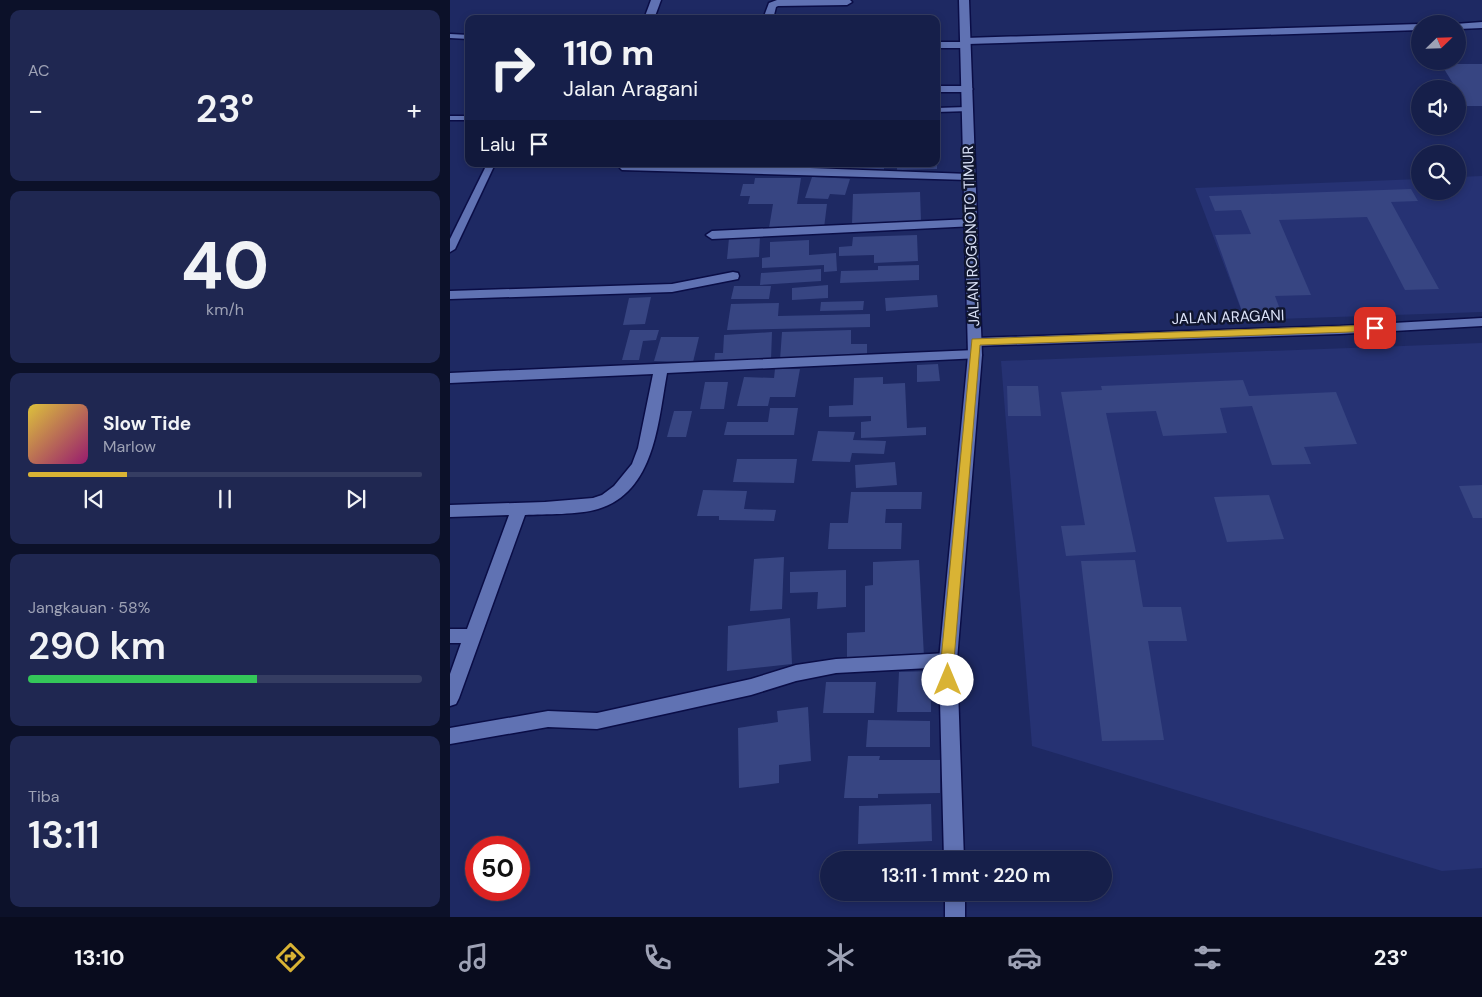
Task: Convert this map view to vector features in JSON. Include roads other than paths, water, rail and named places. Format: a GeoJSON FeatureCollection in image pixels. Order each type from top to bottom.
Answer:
{"type":"FeatureCollection","features":[{"type":"Feature","properties":{"kind":"street"},"geometry":{"type":"LineString","coordinates":[[650,15],[656,0]]}},
{"type":"Feature","properties":{"kind":"street","name":"JALAN ROGONOTO TIMUR"},"geometry":{"type":"LineString","coordinates":[[954,851],[948,660],[975,348],[964,0]]}},
{"type":"Feature","properties":{"kind":"street"},"geometry":{"type":"LineString","coordinates":[[769,15],[772,4],[777,3],[847,2]]}},
{"type":"Feature","properties":{"kind":"street"},"geometry":{"type":"LineString","coordinates":[[1466,26],[1482,25]]}},
{"type":"Feature","properties":{"kind":"street"},"geometry":{"type":"LineString","coordinates":[[940,45],[1411,27]]}},
{"type":"Feature","properties":{"kind":"street"},"geometry":{"type":"LineString","coordinates":[[940,89],[968,89]]}},
{"type":"Feature","properties":{"kind":"street"},"geometry":{"type":"LineString","coordinates":[[626,168],[810,170],[969,177]]}},
{"type":"Feature","properties":{"kind":"street"},"geometry":{"type":"LineString","coordinates":[[712,234],[971,223]]}},
{"type":"Feature","properties":{"kind":"street"},"geometry":{"type":"LineString","coordinates":[[450,295],[672,288],[733,276]]}},
{"type":"Feature","properties":{"kind":"street","name":"JALAN ARAGANI"},"geometry":{"type":"LineString","coordinates":[[450,378],[661,369],[975,348],[1482,322]]}},
{"type":"Feature","properties":{"kind":"street"},"geometry":{"type":"LineString","coordinates":[[450,511],[596,504],[620,490],[639,466],[661,369]]}},
{"type":"Feature","properties":{"kind":"street"},"geometry":{"type":"LineString","coordinates":[[450,698],[519,509]]}},
{"type":"Feature","properties":{"kind":"street"},"geometry":{"type":"LineString","coordinates":[[450,636],[473,636]]}},
{"type":"Feature","properties":{"kind":"street"},"geometry":{"type":"LineString","coordinates":[[450,736],[548,719],[597,720],[751,687],[796,673],[836,666],[948,660]]}},
{"type":"Feature","properties":{"kind":"street"},"geometry":{"type":"LineString","coordinates":[[955,901],[956,917]]}},
{"type":"Feature","properties":{"kind":"lane"},"geometry":{"type":"LineString","coordinates":[[450,36],[465,37]]}},
{"type":"Feature","properties":{"kind":"lane"},"geometry":{"type":"LineString","coordinates":[[940,110],[967,109]]}},
{"type":"Feature","properties":{"kind":"lane"},"geometry":{"type":"LineString","coordinates":[[450,118],[465,118]]}},
{"type":"Feature","properties":{"kind":"lane"},"geometry":{"type":"LineString","coordinates":[[450,249],[490,167]]}}]}
